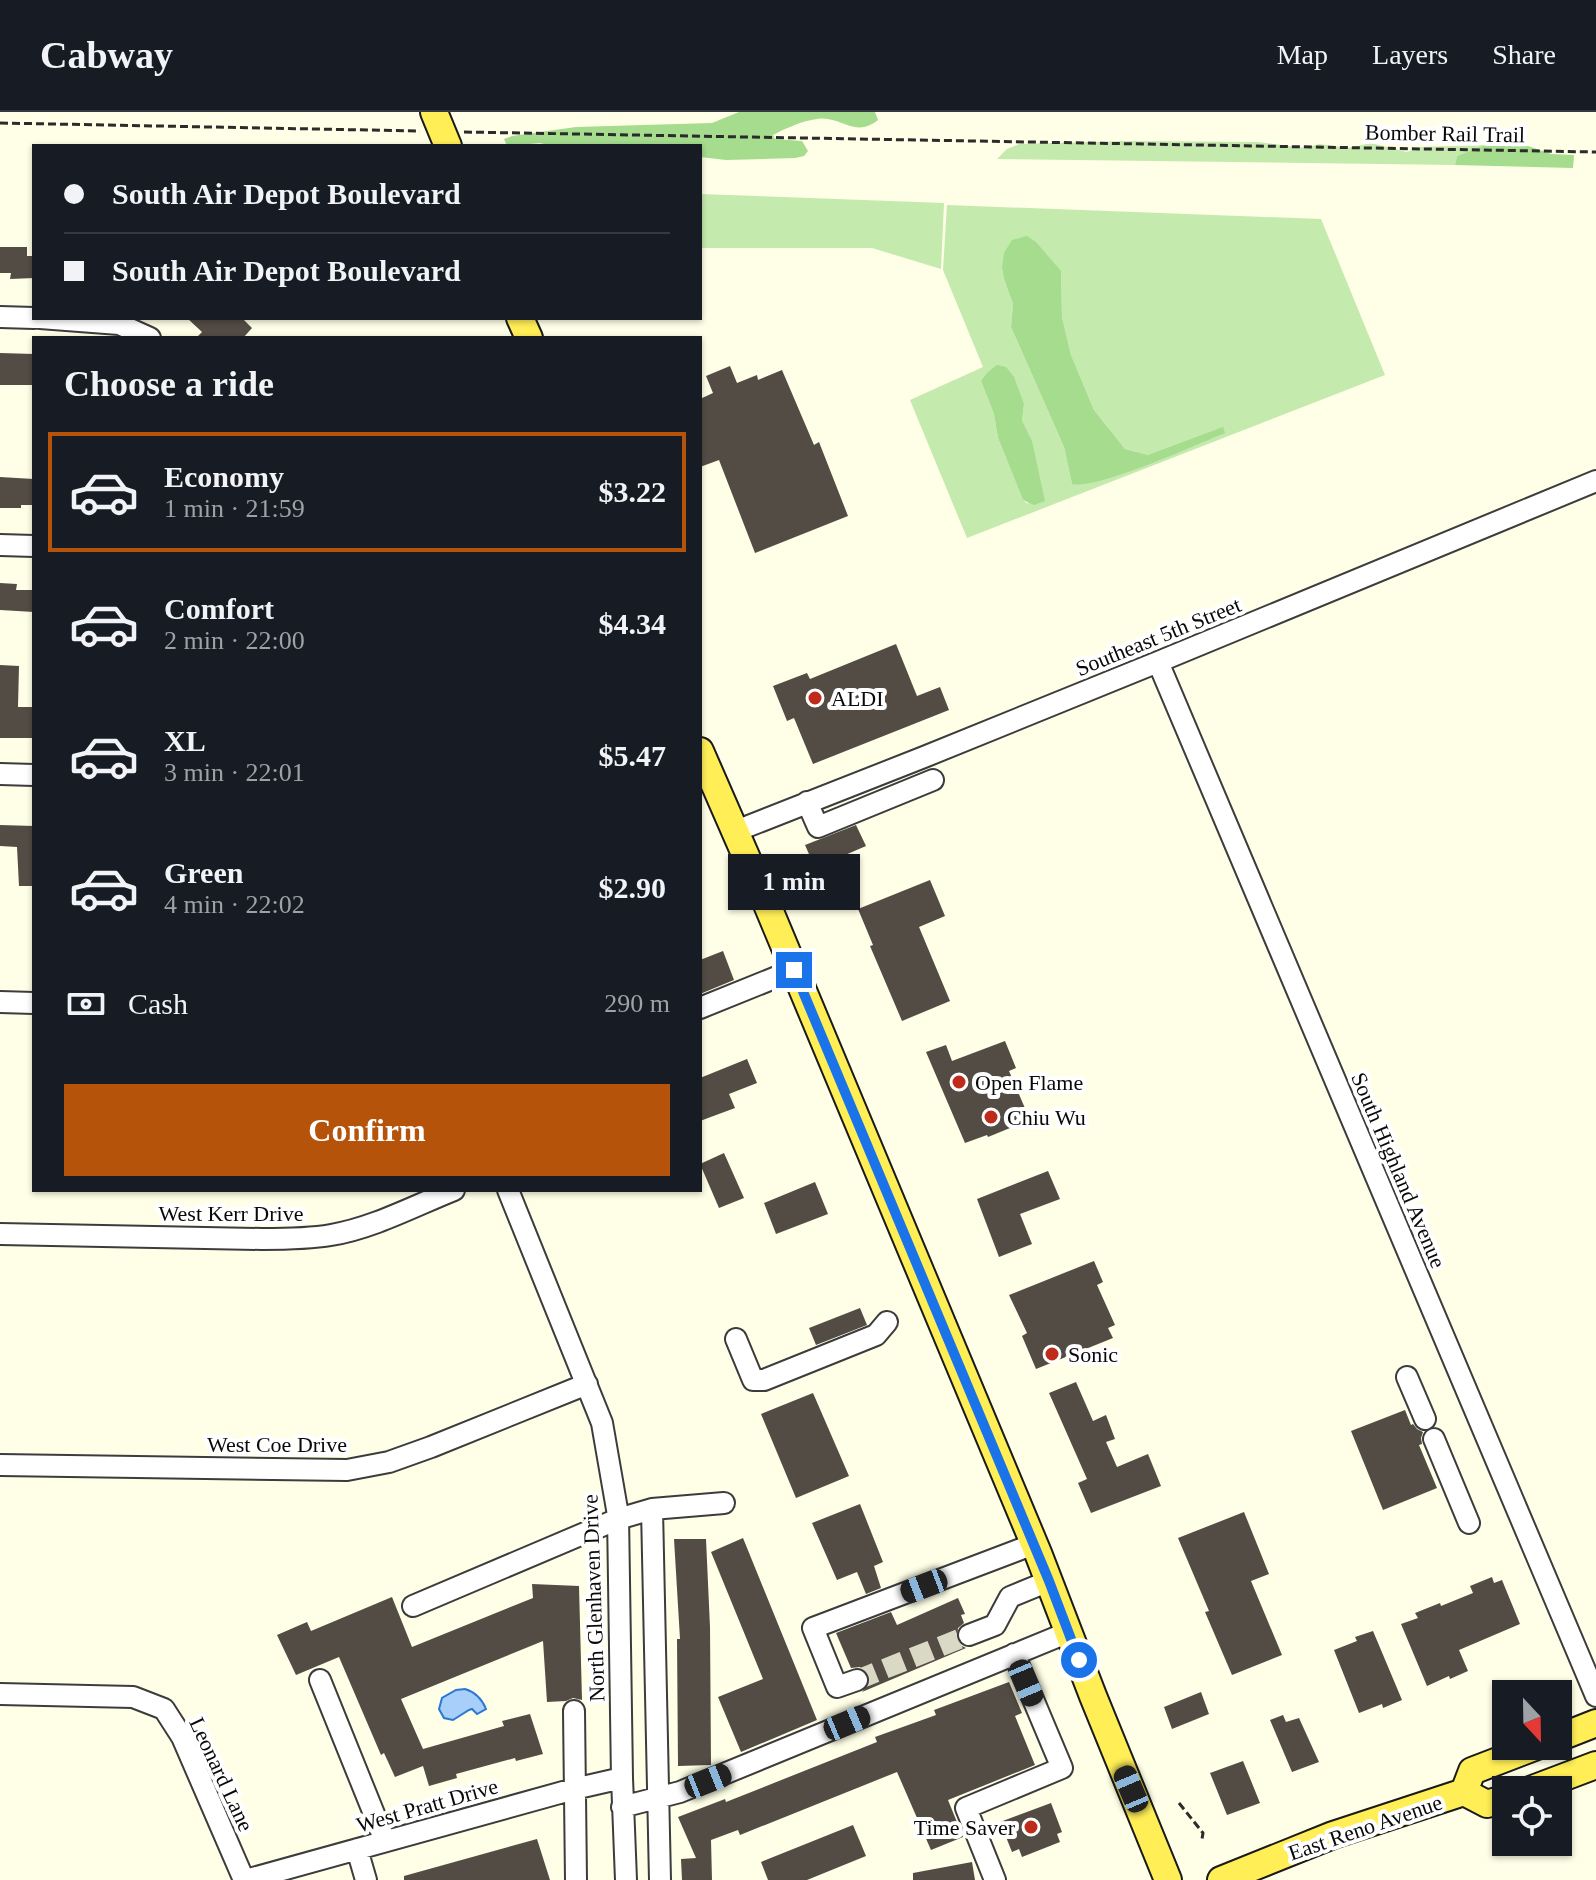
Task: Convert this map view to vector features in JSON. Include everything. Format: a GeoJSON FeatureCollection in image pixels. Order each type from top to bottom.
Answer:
{"type":"FeatureCollection","features":[{"type":"Feature","properties":{"kind":"main road"},"geometry":{"type":"LineString","coordinates":[[434,112],[447,144]]}},
{"type":"Feature","properties":{"kind":"main road"},"geometry":{"type":"LineString","coordinates":[[702,755],[1034,1544],[1168,1880]]}},
{"type":"Feature","properties":{"kind":"main road"},"geometry":{"type":"LineString","coordinates":[[1572,1732],[1596,1723]]}},
{"type":"Feature","properties":{"kind":"main road","name":"East Reno Avenue"},"geometry":{"type":"LineString","coordinates":[[1464,1792],[1472,1771],[1501,1760]]}},
{"type":"Feature","properties":{"kind":"main road"},"geometry":{"type":"LineString","coordinates":[[1567,1776],[1596,1765]]}},
{"type":"Feature","properties":{"kind":"main road","name":"East Reno Avenue"},"geometry":{"type":"LineString","coordinates":[[1221,1880],[1333,1835],[1464,1792],[1487,1804],[1492,1802]]}},
{"type":"Feature","properties":{"kind":"street"},"geometry":{"type":"LineString","coordinates":[[0,317],[32,318]]}},
{"type":"Feature","properties":{"kind":"street"},"geometry":{"type":"LineString","coordinates":[[64,320],[119,324],[146,336]]}},
{"type":"Feature","properties":{"kind":"street","name":"Southeast 5th Street"},"geometry":{"type":"LineString","coordinates":[[736,831],[1158,662],[1596,481]]}},
{"type":"Feature","properties":{"kind":"street"},"geometry":{"type":"LineString","coordinates":[[0,545],[32,546]]}},
{"type":"Feature","properties":{"kind":"street","name":"South Highland Avenue"},"geometry":{"type":"LineString","coordinates":[[1158,662],[1596,1696]]}},
{"type":"Feature","properties":{"kind":"street"},"geometry":{"type":"LineString","coordinates":[[0,774],[32,775]]}},
{"type":"Feature","properties":{"kind":"street"},"geometry":{"type":"LineString","coordinates":[[807,802],[818,827],[933,780]]}},
{"type":"Feature","properties":{"kind":"street"},"geometry":{"type":"LineString","coordinates":[[702,1007],[794,970]]}},
{"type":"Feature","properties":{"kind":"street"},"geometry":{"type":"LineString","coordinates":[[0,1002],[32,1003]]}},
{"type":"Feature","properties":{"kind":"street","name":"West Kerr Drive"},"geometry":{"type":"LineString","coordinates":[[0,1234],[303,1238],[332,1235],[364,1226],[449,1192]]}},
{"type":"Feature","properties":{"kind":"street","name":"North Glenhaven Drive"},"geometry":{"type":"LineString","coordinates":[[509,1192],[602,1423],[618,1519],[626,1880]]}},
{"type":"Feature","properties":{"kind":"street"},"geometry":{"type":"LineString","coordinates":[[736,1339],[753,1380],[764,1380],[876,1335],[887,1322]]}},
{"type":"Feature","properties":{"kind":"street"},"geometry":{"type":"LineString","coordinates":[[1407,1377],[1425,1419]]}},
{"type":"Feature","properties":{"kind":"street","name":"West Coe Drive"},"geometry":{"type":"LineString","coordinates":[[0,1465],[347,1470],[389,1462],[431,1447],[587,1384]]}},
{"type":"Feature","properties":{"kind":"street"},"geometry":{"type":"LineString","coordinates":[[1434,1439],[1469,1523]]}},
{"type":"Feature","properties":{"kind":"street"},"geometry":{"type":"LineString","coordinates":[[413,1606],[618,1519],[652,1509],[724,1503]]}},
{"type":"Feature","properties":{"kind":"street"},"geometry":{"type":"LineString","coordinates":[[652,1509],[660,1880]]}},
{"type":"Feature","properties":{"kind":"street"},"geometry":{"type":"LineString","coordinates":[[857,1680],[837,1687],[813,1628],[1034,1544]]}},
{"type":"Feature","properties":{"kind":"street"},"geometry":{"type":"LineString","coordinates":[[969,1635],[995,1625],[1010,1597],[1049,1581]]}},
{"type":"Feature","properties":{"kind":"street"},"geometry":{"type":"LineString","coordinates":[[622,1807],[680,1792],[1069,1632]]}},
{"type":"Feature","properties":{"kind":"street"},"geometry":{"type":"LineString","coordinates":[[995,1880],[966,1808],[1062,1768],[1014,1654]]}},
{"type":"Feature","properties":{"kind":"street"},"geometry":{"type":"LineString","coordinates":[[320,1680],[385,1841]]}},
{"type":"Feature","properties":{"kind":"street","name":"Leonard Lane"},"geometry":{"type":"LineString","coordinates":[[0,1694],[133,1697],[164,1709],[182,1737],[245,1880]]}},
{"type":"Feature","properties":{"kind":"street"},"geometry":{"type":"LineString","coordinates":[[574,1711],[576,1880]]}},
{"type":"Feature","properties":{"kind":"street","name":"West Pratt Drive"},"geometry":{"type":"LineString","coordinates":[[245,1880],[622,1778]]}},
{"type":"Feature","properties":{"kind":"street"},"geometry":{"type":"LineString","coordinates":[[357,1849],[366,1880]]}},
{"type":"Feature","properties":{"kind":"path"},"geometry":{"type":"LineString","coordinates":[[0,123],[411,131]]}},
{"type":"Feature","properties":{"kind":"path","name":"Bomber Rail Trail"},"geometry":{"type":"LineString","coordinates":[[478,132],[1596,152]]}},
{"type":"Feature","properties":{"kind":"path"},"geometry":{"type":"LineString","coordinates":[[1179,1803],[1203,1833],[1202,1839]]}},
{"type":"Feature","properties":{"kind":"green space"},"geometry":{"type":"Polygon","coordinates":[[[739,112],[875,112],[878,120],[854,127],[833,120],[817,119],[773,135],[775,139],[802,141],[808,151],[804,156],[795,158],[726,160],[702,157],[702,144],[506,144],[504,139],[576,127],[712,123],[739,112]]]}},
{"type":"Feature","properties":{"kind":"green space"},"geometry":{"type":"Polygon","coordinates":[[[1258,142],[1306,148],[1319,144],[1348,148],[1371,143],[1407,152],[1421,147],[1485,145],[1457,156],[1455,165],[997,159],[1007,149],[1019,144],[1258,142]]]}},
{"type":"Feature","properties":{"kind":"green space"},"geometry":{"type":"Polygon","coordinates":[[[1485,145],[1528,146],[1551,154],[1574,155],[1573,168],[1455,165],[1457,156],[1485,145]]]}},
{"type":"Feature","properties":{"kind":"green space"},"geometry":{"type":"Polygon","coordinates":[[[702,194],[944,203],[941,269],[872,248],[702,248],[702,194]]]}},
{"type":"Feature","properties":{"kind":"green space"},"geometry":{"type":"Polygon","coordinates":[[[947,205],[1321,219],[1385,375],[967,538],[910,400],[983,367],[943,270],[947,205]],[[1002,268],[1013,304],[1011,327],[1064,447],[1072,484],[1222,427],[1148,455],[1125,449],[1094,410],[1071,355],[1062,317],[1061,271],[1002,268]],[[981,381],[994,414],[998,438],[1023,500],[1028,504],[1022,421],[1024,404],[981,381]]]}},
{"type":"Feature","properties":{"kind":"green space"},"geometry":{"type":"Polygon","coordinates":[[[1027,236],[1061,271],[1062,317],[1071,355],[1094,410],[1125,449],[1148,455],[1223,427],[1225,433],[1123,474],[1085,484],[1072,484],[1064,447],[1011,327],[1013,304],[1002,268],[1004,253],[1012,240],[1027,236]]]}},
{"type":"Feature","properties":{"kind":"green space"},"geometry":{"type":"Polygon","coordinates":[[[997,365],[1006,367],[1014,377],[1024,404],[1022,421],[1032,441],[1045,501],[1034,505],[1023,500],[998,438],[994,414],[981,381],[997,365]]]}},
{"type":"Feature","properties":{"kind":"water"},"geometry":{"type":"Polygon","coordinates":[[[465,1689],[478,1696],[486,1709],[477,1714],[469,1710],[453,1720],[444,1718],[439,1709],[442,1698],[465,1689]]]}},
{"type":"Feature","properties":{"kind":"building"},"geometry":{"type":"Polygon","coordinates":[[[0,247],[27,247],[27,256],[32,256],[32,278],[10,279],[11,273],[0,273],[0,247]]]}},
{"type":"Feature","properties":{"kind":"building"},"geometry":{"type":"Polygon","coordinates":[[[189,320],[244,320],[252,328],[245,336],[198,336],[202,332],[189,320]]]}},
{"type":"Feature","properties":{"kind":"building"},"geometry":{"type":"Polygon","coordinates":[[[0,353],[32,354],[32,385],[0,385],[0,353]]]}},
{"type":"Feature","properties":{"kind":"building"},"geometry":{"type":"Polygon","coordinates":[[[730,366],[737,383],[757,375],[758,380],[782,370],[814,445],[819,442],[848,516],[755,553],[719,460],[702,466],[702,398],[713,393],[706,376],[730,366]]]}},
{"type":"Feature","properties":{"kind":"building"},"geometry":{"type":"Polygon","coordinates":[[[0,477],[32,479],[32,505],[0,508],[0,477]]]}},
{"type":"Feature","properties":{"kind":"building"},"geometry":{"type":"Polygon","coordinates":[[[0,583],[17,584],[16,590],[32,590],[32,612],[0,610],[0,583]]]}},
{"type":"Feature","properties":{"kind":"building"},"geometry":{"type":"Polygon","coordinates":[[[896,644],[917,696],[940,687],[949,710],[813,764],[794,718],[787,721],[773,686],[807,673],[810,679],[896,644]]]}},
{"type":"Feature","properties":{"kind":"building"},"geometry":{"type":"Polygon","coordinates":[[[0,665],[19,666],[18,707],[32,707],[32,738],[0,738],[0,665]]]}},
{"type":"Feature","properties":{"kind":"building"},"geometry":{"type":"Polygon","coordinates":[[[0,825],[32,826],[32,886],[19,886],[17,847],[0,846],[0,825]]]}},
{"type":"Feature","properties":{"kind":"building"},"geometry":{"type":"Polygon","coordinates":[[[856,825],[866,846],[815,868],[805,845],[856,825]]]}},
{"type":"Feature","properties":{"kind":"building"},"geometry":{"type":"Polygon","coordinates":[[[930,880],[945,916],[919,927],[950,1001],[902,1021],[858,909],[930,880]]]}},
{"type":"Feature","properties":{"kind":"building"},"geometry":{"type":"Polygon","coordinates":[[[723,951],[734,980],[702,993],[702,959],[723,951]]]}},
{"type":"Feature","properties":{"kind":"building"},"geometry":{"type":"Polygon","coordinates":[[[1005,1041],[1016,1068],[1009,1071],[1030,1120],[965,1143],[926,1052],[946,1045],[952,1061],[1005,1041]]]}},
{"type":"Feature","properties":{"kind":"building"},"geometry":{"type":"Polygon","coordinates":[[[747,1059],[757,1083],[729,1094],[735,1108],[702,1120],[702,1077],[747,1059]]]}},
{"type":"Feature","properties":{"kind":"building"},"geometry":{"type":"Polygon","coordinates":[[[724,1153],[744,1198],[719,1208],[702,1163],[724,1153]]]}},
{"type":"Feature","properties":{"kind":"building"},"geometry":{"type":"Polygon","coordinates":[[[1048,1171],[1060,1199],[1020,1214],[1032,1244],[999,1257],[977,1199],[1048,1171]]]}},
{"type":"Feature","properties":{"kind":"building"},"geometry":{"type":"Polygon","coordinates":[[[815,1182],[828,1214],[776,1234],[764,1203],[815,1182]]]}},
{"type":"Feature","properties":{"kind":"building"},"geometry":{"type":"Polygon","coordinates":[[[1094,1261],[1103,1282],[1097,1285],[1115,1325],[1108,1328],[1113,1338],[1036,1369],[1022,1336],[1027,1333],[1009,1295],[1094,1261]]]}},
{"type":"Feature","properties":{"kind":"building"},"geometry":{"type":"Polygon","coordinates":[[[860,1308],[867,1325],[816,1345],[809,1328],[860,1308]]]}},
{"type":"Feature","properties":{"kind":"building"},"geometry":{"type":"Polygon","coordinates":[[[1076,1382],[1093,1421],[1106,1415],[1115,1439],[1106,1442],[1117,1467],[1148,1454],[1161,1486],[1091,1513],[1078,1483],[1087,1479],[1049,1393],[1076,1382]]]}},
{"type":"Feature","properties":{"kind":"building"},"geometry":{"type":"Polygon","coordinates":[[[813,1393],[849,1476],[796,1498],[761,1414],[813,1393]]]}},
{"type":"Feature","properties":{"kind":"building"},"geometry":{"type":"Polygon","coordinates":[[[1405,1410],[1411,1425],[1423,1432],[1422,1444],[1419,1445],[1437,1488],[1383,1510],[1351,1431],[1405,1410]]]}},
{"type":"Feature","properties":{"kind":"building"},"geometry":{"type":"Polygon","coordinates":[[[860,1504],[883,1562],[874,1566],[881,1588],[866,1594],[857,1572],[837,1580],[812,1523],[860,1504]]]}},
{"type":"Feature","properties":{"kind":"building"},"geometry":{"type":"Polygon","coordinates":[[[1244,1512],[1269,1574],[1251,1581],[1282,1655],[1232,1675],[1178,1538],[1244,1512]]]}},
{"type":"Feature","properties":{"kind":"building"},"geometry":{"type":"Polygon","coordinates":[[[743,1538],[817,1720],[741,1752],[718,1697],[763,1679],[711,1552],[743,1538]]]}},
{"type":"Feature","properties":{"kind":"building"},"geometry":{"type":"Polygon","coordinates":[[[674,1539],[706,1539],[711,1765],[678,1766],[677,1639],[680,1639],[674,1539]]]}},
{"type":"Feature","properties":{"kind":"building"},"geometry":{"type":"Polygon","coordinates":[[[1492,1577],[1494,1583],[1502,1580],[1520,1624],[1459,1650],[1468,1671],[1427,1686],[1401,1624],[1418,1618],[1415,1613],[1473,1593],[1470,1586],[1492,1577]]]}},
{"type":"Feature","properties":{"kind":"building"},"geometry":{"type":"Polygon","coordinates":[[[532,1584],[579,1586],[582,1700],[573,1698],[547,1702],[543,1641],[401,1699],[423,1749],[504,1726],[502,1721],[530,1714],[543,1754],[456,1774],[457,1778],[429,1786],[423,1766],[395,1777],[384,1753],[381,1755],[339,1657],[296,1675],[277,1635],[307,1622],[311,1631],[392,1597],[412,1647],[533,1598],[532,1584]]]}},
{"type":"Feature","properties":{"kind":"building"},"geometry":{"type":"Polygon","coordinates":[[[958,1598],[965,1614],[961,1615],[964,1623],[958,1628],[957,1639],[966,1648],[862,1692],[870,1683],[869,1675],[860,1667],[851,1668],[836,1633],[891,1612],[897,1625],[958,1598]]]}},
{"type":"Feature","properties":{"kind":"building"},"geometry":{"type":"Polygon","coordinates":[[[1373,1631],[1402,1700],[1359,1713],[1334,1650],[1357,1641],[1355,1637],[1373,1631]]]}},
{"type":"Feature","properties":{"kind":"building"},"geometry":{"type":"Polygon","coordinates":[[[1009,1682],[1022,1713],[1015,1716],[1035,1765],[948,1800],[963,1837],[931,1850],[897,1772],[740,1835],[738,1830],[711,1840],[712,1880],[682,1880],[681,1859],[696,1858],[678,1817],[725,1799],[726,1802],[877,1742],[875,1737],[936,1715],[934,1710],[1009,1682]]]}},
{"type":"Feature","properties":{"kind":"building"},"geometry":{"type":"Polygon","coordinates":[[[1201,1692],[1209,1714],[1172,1729],[1164,1707],[1201,1692]]]}},
{"type":"Feature","properties":{"kind":"building"},"geometry":{"type":"Polygon","coordinates":[[[1283,1715],[1286,1722],[1299,1718],[1319,1762],[1292,1772],[1270,1720],[1283,1715]]]}},
{"type":"Feature","properties":{"kind":"building"},"geometry":{"type":"Polygon","coordinates":[[[1243,1761],[1260,1803],[1227,1815],[1210,1773],[1243,1761]]]}},
{"type":"Feature","properties":{"kind":"building","name":"Time Saver"},"geometry":{"type":"Polygon","coordinates":[[[1051,1803],[1062,1832],[1057,1834],[1060,1842],[1022,1857],[1019,1849],[1012,1852],[1000,1822],[1051,1803]]]}},
{"type":"Feature","properties":{"kind":"building"},"geometry":{"type":"Polygon","coordinates":[[[853,1825],[866,1856],[807,1880],[768,1880],[761,1862],[853,1825]]]}},
{"type":"Feature","properties":{"kind":"building"},"geometry":{"type":"Polygon","coordinates":[[[537,1839],[550,1880],[404,1880],[404,1876],[537,1839]]]}},
{"type":"Feature","properties":{"kind":"building"},"geometry":{"type":"Polygon","coordinates":[[[972,1862],[975,1880],[913,1880],[913,1873],[972,1862]]]}},
{"type":"Feature","properties":{"kind":"tunnel"},"geometry":{"type":"LineString","coordinates":[[857,1680],[969,1635]]}},
{"type":"Feature","properties":{"kind":"place","name":"ALDI"},"geometry":{"type":"Point","coordinates":[815,698]}},
{"type":"Feature","properties":{"kind":"place","name":"Open Flame"},"geometry":{"type":"Point","coordinates":[959,1082]}},
{"type":"Feature","properties":{"kind":"place","name":"Chiu Wu"},"geometry":{"type":"Point","coordinates":[991,1117]}},
{"type":"Feature","properties":{"kind":"place","name":"Sonic"},"geometry":{"type":"Point","coordinates":[1052,1354]}},
{"type":"Feature","properties":{"kind":"place","name":"Time Saver"},"geometry":{"type":"Point","coordinates":[1031,1827]}},
{"type":"Feature","properties":{"kind":"route"},"geometry":{"type":"LineString","coordinates":[[794,970],[1049,1581],[1079,1660]]}}]}
